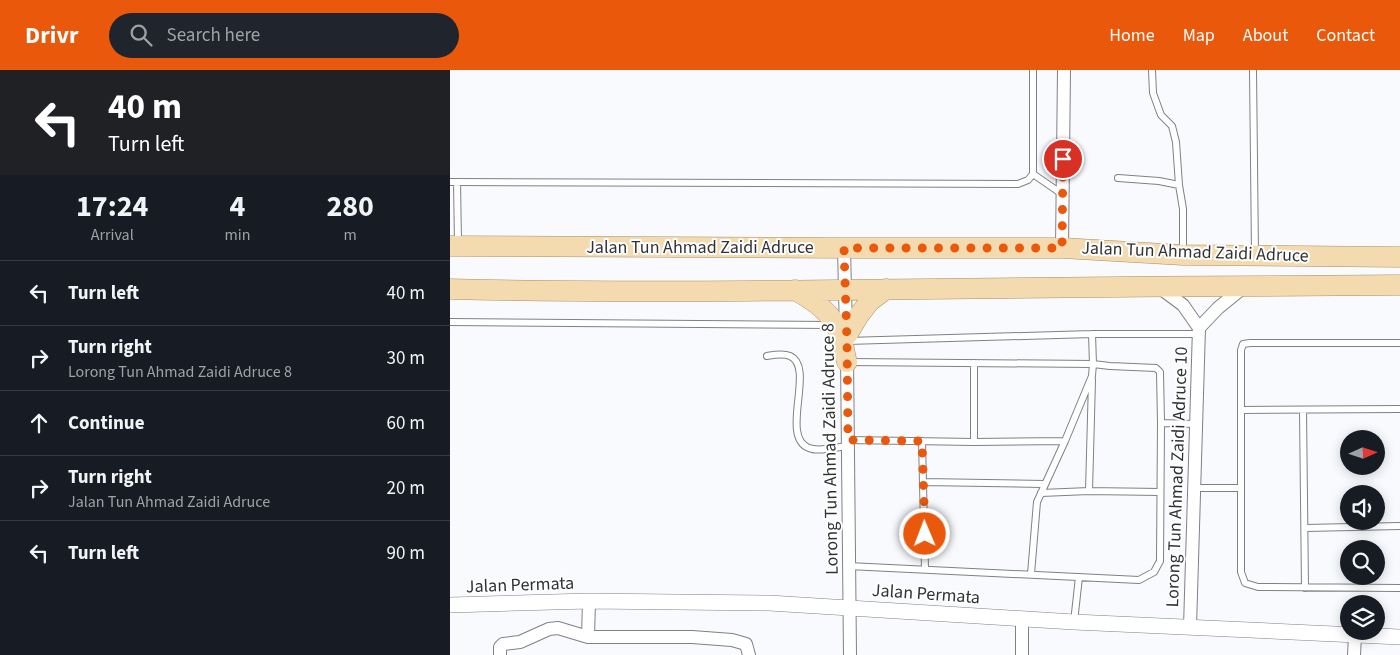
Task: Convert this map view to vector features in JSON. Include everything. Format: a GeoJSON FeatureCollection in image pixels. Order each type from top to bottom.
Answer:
{"type":"FeatureCollection","features":[{"type":"Feature","properties":{"kind":"main road","name":"Jalan Tun Ahmad Zaidi Adruce"},"geometry":{"type":"LineString","coordinates":[[454,246],[1062,248],[1183,255],[1400,257]]}},
{"type":"Feature","properties":{"kind":"main road","name":"Jalan Tun Ahmad Zaidi Adruce"},"geometry":{"type":"LineString","coordinates":[[453,292],[1158,286],[1400,286]]}},
{"type":"Feature","properties":{"kind":"main road"},"geometry":{"type":"LineString","coordinates":[[847,362],[841,335],[870,301],[886,289]]}},
{"type":"Feature","properties":{"kind":"main road"},"geometry":{"type":"LineString","coordinates":[[795,290],[822,307],[843,334]]}},
{"type":"Feature","properties":{"kind":"street"},"geometry":{"type":"LineString","coordinates":[[1062,248],[1064,70]]}},
{"type":"Feature","properties":{"kind":"street","name":"Lorong Tun Ahmad Zaidi Adruce 8"},"geometry":{"type":"LineString","coordinates":[[843,334],[846,290],[844,248]]}},
{"type":"Feature","properties":{"kind":"street","name":"Lorong Tun Ahmad Zaidi Adruce 10"},"geometry":{"type":"LineString","coordinates":[[1158,286],[1183,305],[1198,331],[1190,627]]}},
{"type":"Feature","properties":{"kind":"street","name":"Lorong Tun Ahmad Zaidi Adruce 10"},"geometry":{"type":"LineString","coordinates":[[1198,331],[1218,308],[1245,286]]}},
{"type":"Feature","properties":{"kind":"street","name":"Lorong Tun Ahmad Zaidi Adruce 8"},"geometry":{"type":"LineString","coordinates":[[847,362],[850,655]]}},
{"type":"Feature","properties":{"kind":"street"},"geometry":{"type":"LineString","coordinates":[[588,637],[589,602]]}},
{"type":"Feature","properties":{"kind":"street","name":"Jalan Permata"},"geometry":{"type":"LineString","coordinates":[[450,605],[589,602],[770,603],[1074,622],[1340,635]]}},
{"type":"Feature","properties":{"kind":"street"},"geometry":{"type":"LineString","coordinates":[[1022,619],[1022,655]]}},
{"type":"Feature","properties":{"kind":"street"},"geometry":{"type":"LineString","coordinates":[[500,655],[500,647],[503,644],[520,642],[549,629],[558,628],[588,637],[692,637],[732,640],[746,644],[749,655]]}},
{"type":"Feature","properties":{"kind":"street","name":"Jalan Permata"},"geometry":{"type":"LineString","coordinates":[[1385,637],[1400,637]]}},
{"type":"Feature","properties":{"kind":"street"},"geometry":{"type":"LineString","coordinates":[[1354,655],[1355,640]]}},
{"type":"Feature","properties":{"kind":"lane"},"geometry":{"type":"LineString","coordinates":[[454,246],[453,182],[1018,184],[1028,180],[1033,174],[1032,70]]}},
{"type":"Feature","properties":{"kind":"lane"},"geometry":{"type":"LineString","coordinates":[[1152,70],[1153,93],[1161,115],[1172,126],[1176,142],[1183,209],[1183,255]]}},
{"type":"Feature","properties":{"kind":"lane"},"geometry":{"type":"LineString","coordinates":[[1253,70],[1255,256]]}},
{"type":"Feature","properties":{"kind":"lane"},"geometry":{"type":"LineString","coordinates":[[1033,174],[1062,194]]}},
{"type":"Feature","properties":{"kind":"lane"},"geometry":{"type":"LineString","coordinates":[[1118,178],[1159,181],[1180,185]]}},
{"type":"Feature","properties":{"kind":"lane"},"geometry":{"type":"LineString","coordinates":[[450,322],[843,334],[1092,334],[1198,331]]}},
{"type":"Feature","properties":{"kind":"lane"},"geometry":{"type":"LineString","coordinates":[[1089,491],[1093,364],[1092,334]]}},
{"type":"Feature","properties":{"kind":"lane"},"geometry":{"type":"LineString","coordinates":[[1400,343],[1250,343],[1243,344],[1241,350],[1241,572],[1245,582],[1258,587],[1400,588]]}},
{"type":"Feature","properties":{"kind":"lane"},"geometry":{"type":"LineString","coordinates":[[767,356],[790,356],[795,360],[799,368],[800,385],[796,430],[801,443],[810,449],[848,443],[1065,441]]}},
{"type":"Feature","properties":{"kind":"lane"},"geometry":{"type":"LineString","coordinates":[[847,362],[1093,364],[1156,368],[1160,372],[1161,423],[1160,562],[1154,572],[1139,580],[848,566]]}},
{"type":"Feature","properties":{"kind":"lane"},"geometry":{"type":"LineString","coordinates":[[974,363],[974,442]]}},
{"type":"Feature","properties":{"kind":"lane"},"geometry":{"type":"LineString","coordinates":[[1031,574],[1036,509],[1044,484],[1065,441],[1092,376]]}},
{"type":"Feature","properties":{"kind":"lane"},"geometry":{"type":"LineString","coordinates":[[1242,410],[1400,409]]}},
{"type":"Feature","properties":{"kind":"lane"},"geometry":{"type":"LineString","coordinates":[[1303,410],[1305,588]]}},
{"type":"Feature","properties":{"kind":"lane"},"geometry":{"type":"LineString","coordinates":[[1161,423],[1196,424]]}},
{"type":"Feature","properties":{"kind":"lane"},"geometry":{"type":"LineString","coordinates":[[922,441],[925,569]]}},
{"type":"Feature","properties":{"kind":"lane"},"geometry":{"type":"LineString","coordinates":[[924,482],[1044,484]]}},
{"type":"Feature","properties":{"kind":"lane"},"geometry":{"type":"LineString","coordinates":[[1194,488],[1241,488]]}},
{"type":"Feature","properties":{"kind":"lane"},"geometry":{"type":"LineString","coordinates":[[1041,493],[1089,491],[1160,492]]}},
{"type":"Feature","properties":{"kind":"lane"},"geometry":{"type":"LineString","coordinates":[[1305,528],[1400,526]]}},
{"type":"Feature","properties":{"kind":"lane"},"geometry":{"type":"LineString","coordinates":[[1074,622],[1078,577]]}},
{"type":"Feature","properties":{"kind":"route"},"geometry":{"type":"LineString","coordinates":[[925,534],[922,441],[848,440],[844,248],[1062,248],[1063,159]]}}]}
